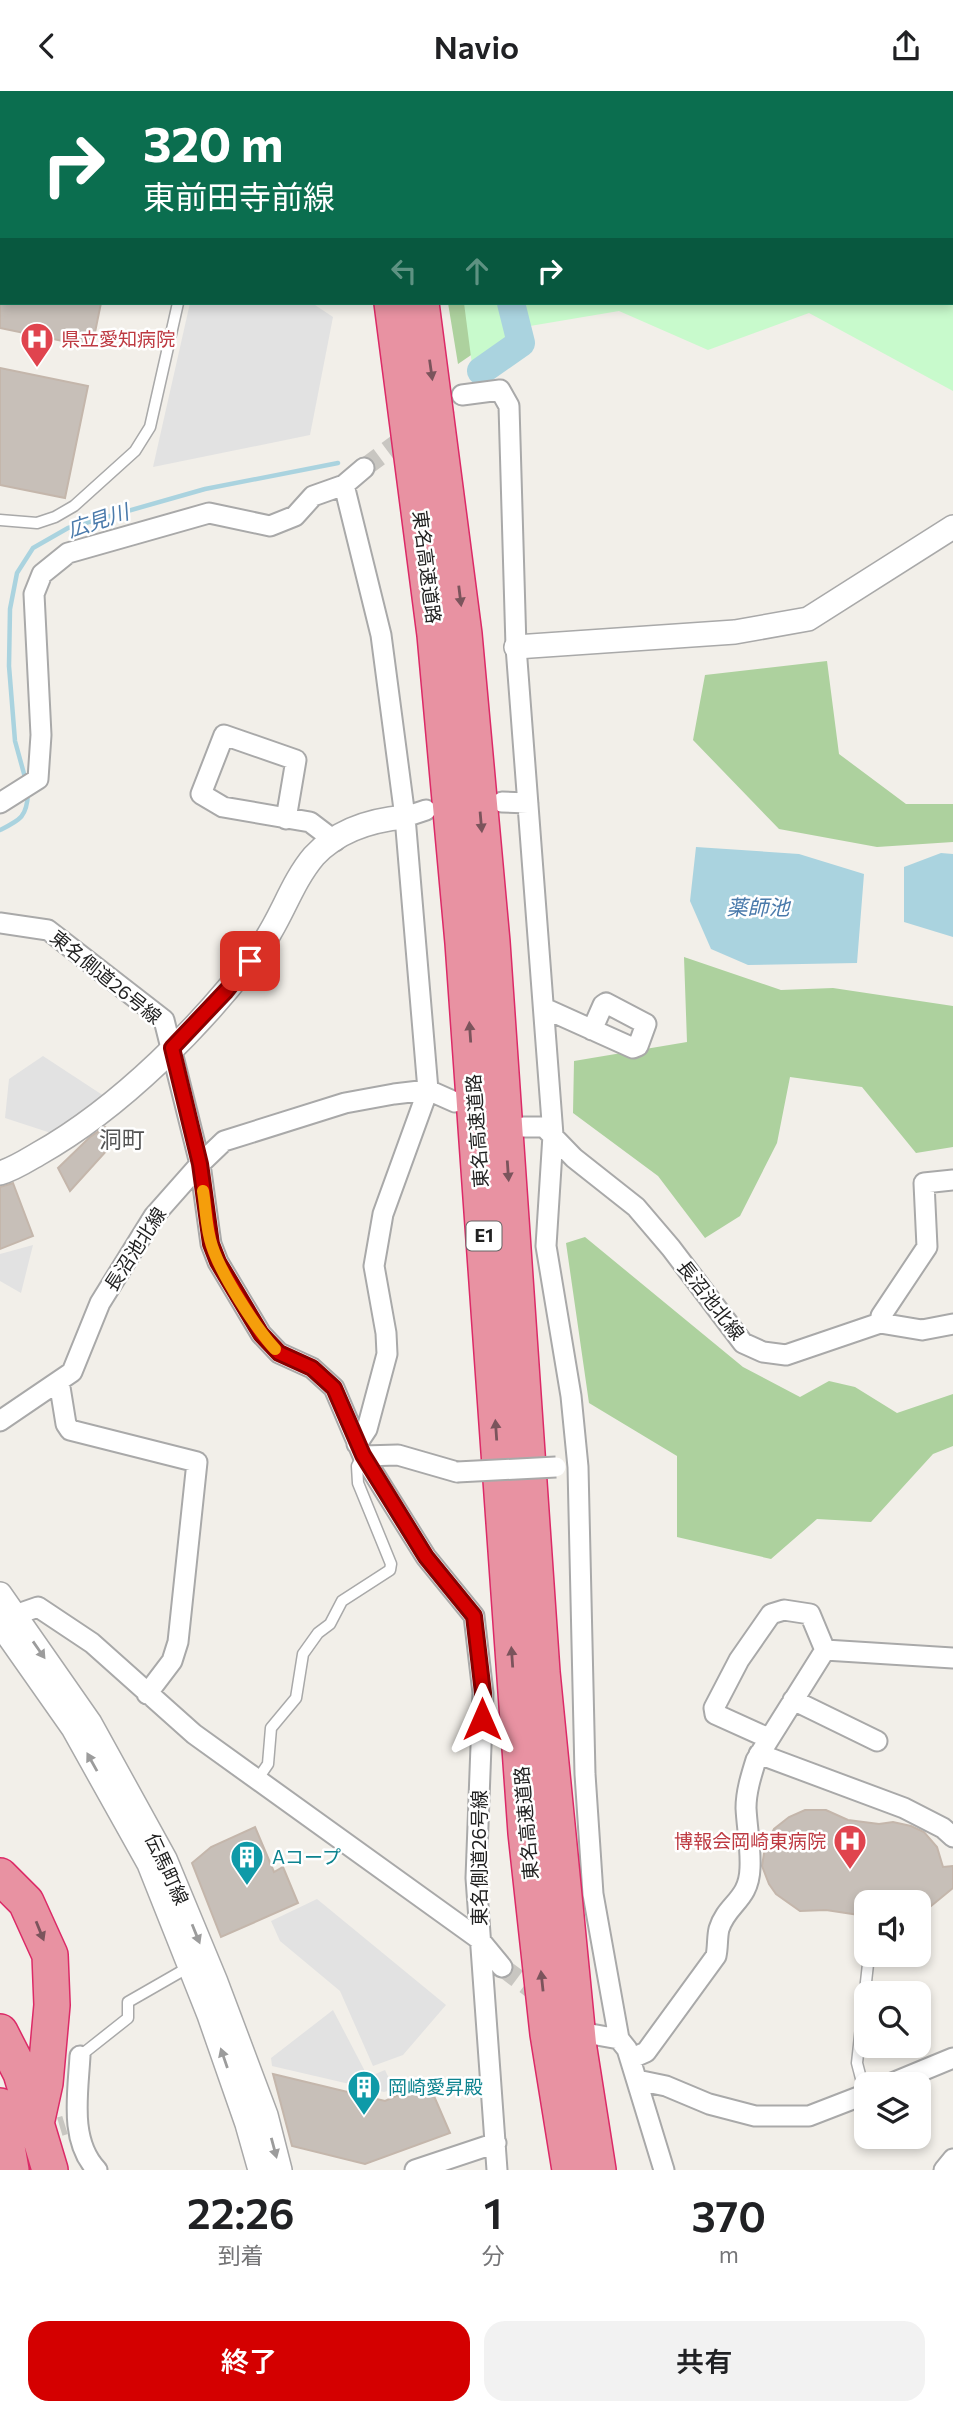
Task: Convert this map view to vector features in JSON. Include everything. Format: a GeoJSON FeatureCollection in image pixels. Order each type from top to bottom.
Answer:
{"type":"FeatureCollection","features":[{"type":"Feature","properties":{"kind":"highway","name":"東名高速道路"},"geometry":{"type":"LineString","coordinates":[[392,305],[435,635],[463,943],[526,1833],[548,2034],[570,2170]]}},
{"type":"Feature","properties":{"kind":"highway","name":"東名高速道路"},"geometry":{"type":"LineString","coordinates":[[421,305],[464,634],[492,942],[542,1672],[579,2049],[598,2170]]}},
{"type":"Feature","properties":{"kind":"highway"},"geometry":{"type":"LineString","coordinates":[[0,1877],[26,1902],[50,1955],[52,2005],[45,2083],[59,2123],[50,2170]]}},
{"type":"Feature","properties":{"kind":"highway"},"geometry":{"type":"LineString","coordinates":[[0,2032],[22,2073],[59,2123]]}},
{"type":"Feature","properties":{"kind":"highway"},"geometry":{"type":"LineString","coordinates":[[548,2034],[558,2170]]}},
{"type":"Feature","properties":{"kind":"highway"},"geometry":{"type":"LineString","coordinates":[[0,2106],[6,2148]]}},
{"type":"Feature","properties":{"kind":"street"},"geometry":{"type":"LineString","coordinates":[[462,395],[500,390],[509,407],[516,647],[553,1135],[546,1246],[571,1396],[578,1467],[585,1761],[593,1894],[620,2039],[627,2049],[664,2170]]}},
{"type":"Feature","properties":{"kind":"street"},"geometry":{"type":"LineString","coordinates":[[0,803],[38,779],[41,735],[34,594],[42,574],[68,553],[209,513],[270,526],[295,516],[313,496],[344,485],[364,468]]}},
{"type":"Feature","properties":{"kind":"street"},"geometry":{"type":"LineString","coordinates":[[344,485],[381,635],[415,813],[428,1090],[383,1214],[374,1266],[387,1354],[360,1450],[398,1455],[457,1472],[578,1467]]}},
{"type":"Feature","properties":{"kind":"street"},"geometry":{"type":"LineString","coordinates":[[516,647],[735,632],[808,619],[953,527]]}},
{"type":"Feature","properties":{"kind":"street"},"geometry":{"type":"LineString","coordinates":[[286,819],[296,760],[224,736],[201,794],[223,807],[286,819],[310,822],[335,841]]}},
{"type":"Feature","properties":{"kind":"street"},"geometry":{"type":"LineString","coordinates":[[502,802],[527,803]]}},
{"type":"Feature","properties":{"kind":"street"},"geometry":{"type":"LineString","coordinates":[[0,1173],[61,1141],[137,1083],[172,1048],[226,991],[262,946],[315,856],[351,829],[375,820],[415,813]]}},
{"type":"Feature","properties":{"kind":"street","name":"東名側道26号線"},"geometry":{"type":"LineString","coordinates":[[0,923],[48,930],[164,1020],[200,1164],[211,1244],[218,1262],[261,1334],[279,1353],[312,1368],[334,1388],[360,1450],[426,1557],[474,1616],[483,1693],[476,1878],[497,2170]]}},
{"type":"Feature","properties":{"kind":"street"},"geometry":{"type":"LineString","coordinates":[[544,1008],[592,1030]]}},
{"type":"Feature","properties":{"kind":"street"},"geometry":{"type":"LineString","coordinates":[[428,1090],[455,1101]]}},
{"type":"Feature","properties":{"kind":"street","name":"長沼池北線"},"geometry":{"type":"LineString","coordinates":[[0,1420],[72,1372],[100,1304],[154,1216],[224,1141],[345,1103],[428,1090]]}},
{"type":"Feature","properties":{"kind":"street"},"geometry":{"type":"LineString","coordinates":[[523,1127],[544,1127],[553,1135]]}},
{"type":"Feature","properties":{"kind":"street","name":"長沼池北線"},"geometry":{"type":"LineString","coordinates":[[553,1135],[575,1158],[636,1206],[743,1343],[763,1352],[786,1355],[880,1323],[922,1330],[953,1324]]}},
{"type":"Feature","properties":{"kind":"street"},"geometry":{"type":"LineString","coordinates":[[880,1323],[881,1316],[927,1247],[924,1183],[953,1180]]}},
{"type":"Feature","properties":{"kind":"street"},"geometry":{"type":"LineString","coordinates":[[59,1381],[66,1424],[70,1430],[197,1462],[178,1642],[172,1661],[148,1694]]}},
{"type":"Feature","properties":{"kind":"street","name":"伝馬町線"},"geometry":{"type":"LineString","coordinates":[[0,1594],[5,1622],[74,1728],[149,1864],[209,2015],[260,2170]]}},
{"type":"Feature","properties":{"kind":"street"},"geometry":{"type":"LineString","coordinates":[[5,1622],[38,1607],[92,1643],[194,1734],[479,1939],[502,1967]]}},
{"type":"Feature","properties":{"kind":"street"},"geometry":{"type":"LineString","coordinates":[[825,1650],[810,1614],[784,1610],[771,1614],[739,1660],[714,1708],[715,1714],[764,1746],[904,1808],[953,1836]]}},
{"type":"Feature","properties":{"kind":"street","name":"伝馬町線"},"geometry":{"type":"LineString","coordinates":[[5,1622],[90,1723],[165,1859],[216,1982],[266,2115],[280,2170]]}},
{"type":"Feature","properties":{"kind":"street"},"geometry":{"type":"LineString","coordinates":[[630,2059],[646,2052],[716,1955],[719,1930],[725,1917],[747,1890],[750,1868],[746,1806],[750,1780],[764,1746],[825,1650]]}},
{"type":"Feature","properties":{"kind":"street"},"geometry":{"type":"LineString","coordinates":[[825,1650],[953,1658]]}},
{"type":"Feature","properties":{"kind":"street"},"geometry":{"type":"LineString","coordinates":[[793,1700],[877,1741]]}},
{"type":"Feature","properties":{"kind":"street"},"geometry":{"type":"LineString","coordinates":[[591,2033],[620,2039]]}},
{"type":"Feature","properties":{"kind":"street"},"geometry":{"type":"LineString","coordinates":[[80,2056],[59,2123],[97,2170]]}},
{"type":"Feature","properties":{"kind":"street"},"geometry":{"type":"LineString","coordinates":[[920,2072],[953,2059]]}},
{"type":"Feature","properties":{"kind":"street"},"geometry":{"type":"LineString","coordinates":[[637,2081],[666,2086],[709,2104],[755,2116],[809,2116],[854,2099]]}},
{"type":"Feature","properties":{"kind":"street"},"geometry":{"type":"LineString","coordinates":[[415,2170],[496,2143]]}},
{"type":"Feature","properties":{"kind":"street"},"geometry":{"type":"LineString","coordinates":[[944,2170],[953,2159]]}},
{"type":"Feature","properties":{"kind":"lane"},"geometry":{"type":"LineString","coordinates":[[0,520],[37,523],[55,517],[74,506],[135,451],[149,427],[178,305]]}},
{"type":"Feature","properties":{"kind":"lane"},"geometry":{"type":"LineString","coordinates":[[257,1780],[268,1764],[271,1728],[296,1698],[303,1654],[318,1633],[330,1624],[342,1601],[390,1570],[391,1564],[358,1483],[360,1450]]}},
{"type":"Feature","properties":{"kind":"lane"},"geometry":{"type":"LineString","coordinates":[[80,2056],[128,2018],[128,2001],[189,1967]]}},
{"type":"Feature","properties":{"kind":"lane"},"geometry":{"type":"LineString","coordinates":[[860,2072],[857,2063],[868,1967]]}},
{"type":"Feature","properties":{"kind":"green space"},"geometry":{"type":"Polygon","coordinates":[[[448,305],[506,305],[496,338],[458,364],[448,305]]]}},
{"type":"Feature","properties":{"kind":"green space"},"geometry":{"type":"Polygon","coordinates":[[[464,305],[953,305],[953,391],[809,313],[708,350],[619,311],[530,326],[474,380],[464,305]]]}},
{"type":"Feature","properties":{"kind":"green space"},"geometry":{"type":"Polygon","coordinates":[[[827,661],[839,754],[906,804],[953,804],[953,842],[877,847],[779,829],[693,740],[705,675],[827,661]]]}},
{"type":"Feature","properties":{"kind":"green space"},"geometry":{"type":"Polygon","coordinates":[[[684,957],[781,990],[833,988],[953,1006],[953,1147],[916,1153],[862,1087],[790,1077],[777,1143],[740,1216],[705,1238],[658,1176],[573,1113],[574,1061],[687,1042],[684,957]]]}},
{"type":"Feature","properties":{"kind":"green space"},"geometry":{"type":"Polygon","coordinates":[[[585,1237],[743,1367],[800,1397],[829,1381],[855,1387],[897,1413],[953,1394],[953,1446],[933,1454],[871,1522],[817,1519],[771,1559],[677,1537],[677,1456],[589,1403],[566,1243],[585,1237]]]}},
{"type":"Feature","properties":{"kind":"shaded area"},"geometry":{"type":"Polygon","coordinates":[[[190,305],[315,305],[333,317],[310,435],[153,467],[190,305]]]}},
{"type":"Feature","properties":{"kind":"shaded area"},"geometry":{"type":"Polygon","coordinates":[[[43,1056],[104,1096],[54,1134],[5,1118],[9,1079],[43,1056]]]}},
{"type":"Feature","properties":{"kind":"shaded area"},"geometry":{"type":"Polygon","coordinates":[[[33,1245],[21,1293],[0,1281],[0,1254],[33,1245]]]}},
{"type":"Feature","properties":{"kind":"shaded area"},"geometry":{"type":"Polygon","coordinates":[[[317,1899],[446,2005],[403,2055],[373,2066],[340,1991],[280,1941],[271,1921],[317,1899]]]}},
{"type":"Feature","properties":{"kind":"shaded area"},"geometry":{"type":"Polygon","coordinates":[[[333,2010],[368,2077],[385,2070],[394,2089],[384,2092],[272,2066],[271,2058],[333,2010]]]}},
{"type":"Feature","properties":{"kind":"water","name":"薬師池"},"geometry":{"type":"Polygon","coordinates":[[[696,847],[799,854],[864,874],[857,963],[748,965],[711,949],[690,901],[696,847]]]}},
{"type":"Feature","properties":{"kind":"water"},"geometry":{"type":"Polygon","coordinates":[[[941,853],[953,854],[953,937],[904,922],[904,867],[941,853]]]}},
{"type":"Feature","properties":{"kind":"building"},"geometry":{"type":"Polygon","coordinates":[[[0,305],[101,305],[92,347],[0,328],[0,305]]]}},
{"type":"Feature","properties":{"kind":"building"},"geometry":{"type":"Polygon","coordinates":[[[0,368],[88,386],[65,498],[0,485],[0,368]]]}},
{"type":"Feature","properties":{"kind":"building"},"geometry":{"type":"Polygon","coordinates":[[[105,1127],[119,1137],[70,1191],[58,1168],[90,1137],[105,1127]]]}},
{"type":"Feature","properties":{"kind":"building"},"geometry":{"type":"Polygon","coordinates":[[[13,1183],[33,1236],[0,1249],[0,1187],[13,1183]]]}},
{"type":"Feature","properties":{"kind":"building"},"geometry":{"type":"Polygon","coordinates":[[[805,1810],[826,1810],[848,1820],[879,1824],[893,1822],[911,1826],[924,1832],[937,1847],[943,1867],[953,1866],[953,1888],[931,1906],[931,1890],[854,1890],[854,1914],[826,1910],[800,1911],[776,1894],[762,1866],[765,1847],[774,1829],[789,1817],[805,1810]]]}},
{"type":"Feature","properties":{"kind":"building","name":"Aコープ"},"geometry":{"type":"Polygon","coordinates":[[[255,1827],[274,1872],[283,1867],[298,1903],[221,1937],[192,1863],[211,1847],[255,1827]]]}},
{"type":"Feature","properties":{"kind":"building","name":"岡崎愛昇殿"},"geometry":{"type":"Polygon","coordinates":[[[273,2074],[385,2101],[428,2082],[450,2133],[365,2164],[292,2146],[273,2074]]]}},
{"type":"Feature","properties":{"kind":"waterway","name":"広見川"},"geometry":{"type":"LineString","coordinates":[[481,371],[521,343],[512,305]]}},
{"type":"Feature","properties":{"kind":"waterway","name":"広見川"},"geometry":{"type":"LineString","coordinates":[[26,781],[15,741],[9,666],[10,609],[17,573],[33,548],[68,528],[205,489],[338,463]]}},
{"type":"Feature","properties":{"kind":"waterway","name":"広見川"},"geometry":{"type":"LineString","coordinates":[[0,830],[21,817],[28,793]]}},
{"type":"Feature","properties":{"kind":"tunnel"},"geometry":{"type":"LineString","coordinates":[[364,468],[462,395]]}},
{"type":"Feature","properties":{"kind":"tunnel"},"geometry":{"type":"LineString","coordinates":[[502,1967],[546,2000]]}},
{"type":"Feature","properties":{"kind":"tunnel"},"geometry":{"type":"LineString","coordinates":[[32,2135],[65,2125]]}},
{"type":"Feature","properties":{"kind":"slow traffic"},"geometry":{"type":"LineString","coordinates":[[203,1191],[211,1244],[218,1262],[261,1334],[275,1349]]}},
{"type":"Feature","properties":{"kind":"place","name":"県立愛知病院"},"geometry":{"type":"Point","coordinates":[37,369]}},
{"type":"Feature","properties":{"kind":"place","name":"博報会岡崎東病院"},"geometry":{"type":"Point","coordinates":[850,1871]}},
{"type":"Feature","properties":{"kind":"place","name":"Aコープ"},"geometry":{"type":"Point","coordinates":[247,1887]}},
{"type":"Feature","properties":{"kind":"place","name":"岡崎愛昇殿"},"geometry":{"type":"Point","coordinates":[364,2117]}},
{"type":"Feature","properties":{"kind":"district","name":"洞町"},"geometry":{"type":"Point","coordinates":[122,1140]}},
{"type":"Feature","properties":{"kind":"route"},"geometry":{"type":"LineString","coordinates":[[250,961],[226,991],[172,1048],[200,1164],[211,1244],[218,1262],[261,1334],[279,1353],[312,1368],[334,1388],[363,1455],[426,1557],[474,1616],[483,1693],[482,1719]]}}]}
